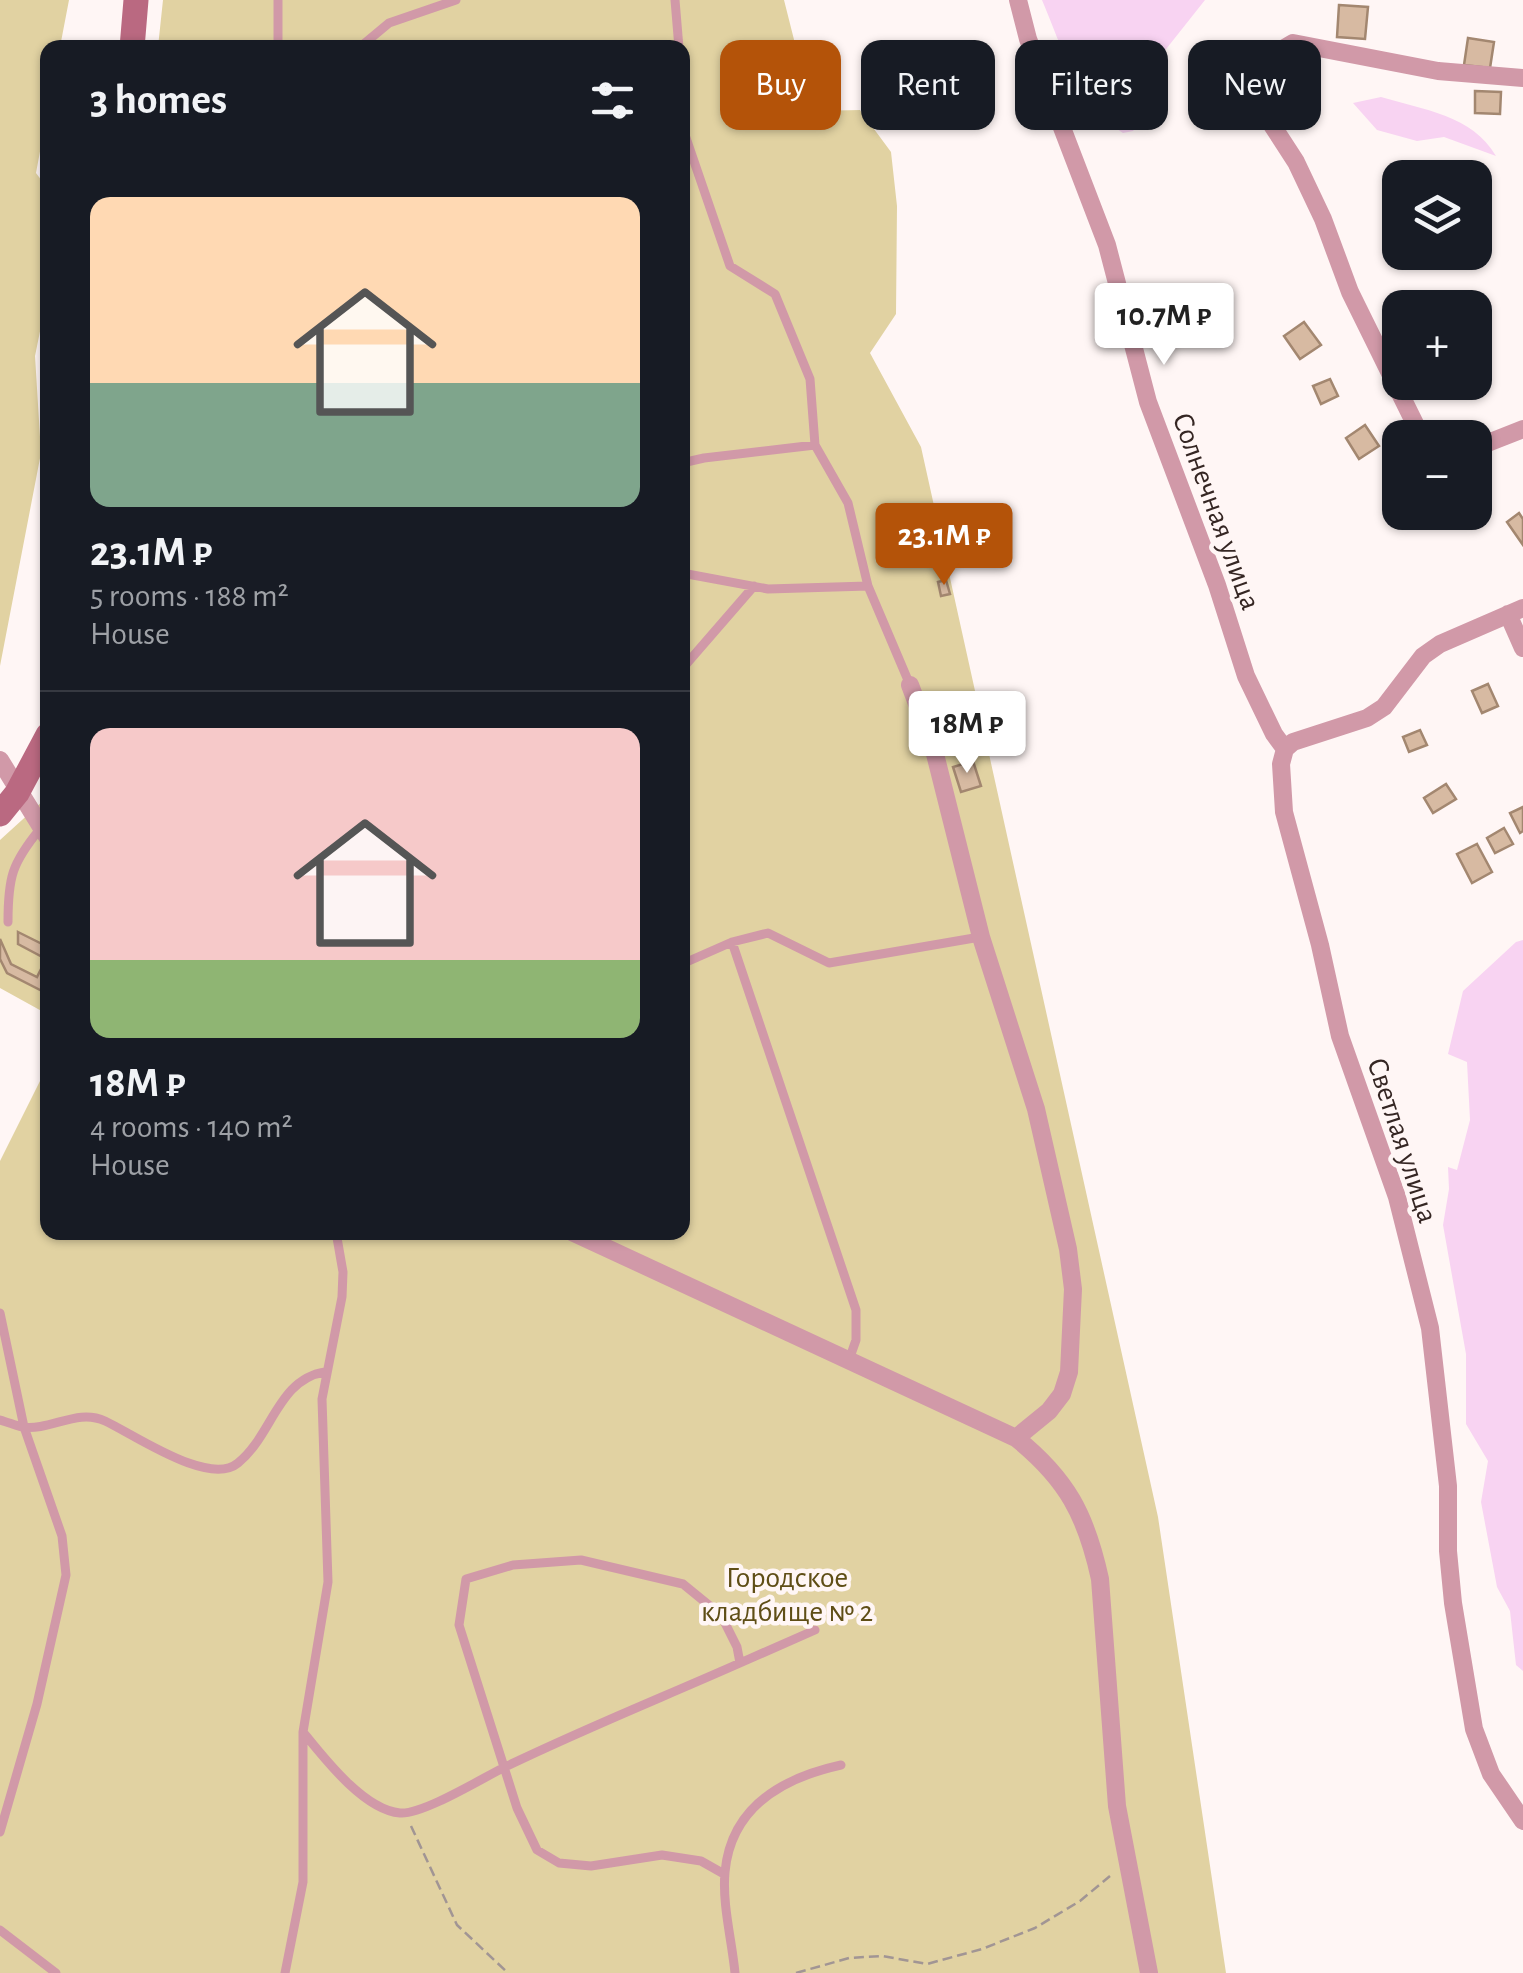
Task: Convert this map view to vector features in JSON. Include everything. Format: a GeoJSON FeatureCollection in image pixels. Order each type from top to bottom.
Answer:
{"type":"FeatureCollection","features":[{"type":"Feature","properties":{"kind":"main road"},"geometry":{"type":"LineString","coordinates":[[133,40],[136,0]]}},
{"type":"Feature","properties":{"kind":"main road"},"geometry":{"type":"LineString","coordinates":[[0,814],[17,793],[40,750]]}},
{"type":"Feature","properties":{"kind":"street","name":"Солнечная улица"},"geometry":{"type":"LineString","coordinates":[[1018,0],[1041,74],[1107,245],[1148,402],[1217,585],[1246,676],[1274,734],[1286,749]]}},
{"type":"Feature","properties":{"kind":"street"},"geometry":{"type":"LineString","coordinates":[[1413,420],[1350,292],[1310,190],[1272,125],[1265,97],[1267,69],[1276,53],[1294,43],[1438,71],[1523,78]]}},
{"type":"Feature","properties":{"kind":"street"},"geometry":{"type":"LineString","coordinates":[[1492,441],[1523,429]]}},
{"type":"Feature","properties":{"kind":"street"},"geometry":{"type":"LineString","coordinates":[[1286,749],[1294,742],[1367,718],[1384,707],[1422,656],[1515,610],[1523,648]]}},
{"type":"Feature","properties":{"kind":"street"},"geometry":{"type":"LineString","coordinates":[[910,685],[938,764],[981,937],[1036,1109],[1068,1249],[1073,1289],[1069,1372],[1062,1394],[1049,1411],[1016,1438]]}},
{"type":"Feature","properties":{"kind":"street","name":"Светлая улица"},"geometry":{"type":"LineString","coordinates":[[1286,749],[1281,764],[1291,844],[1313,914],[1340,1036],[1397,1198],[1427,1314],[1448,1486],[1453,1603],[1474,1729],[1491,1774],[1523,1821]]}},
{"type":"Feature","properties":{"kind":"street"},"geometry":{"type":"LineString","coordinates":[[0,760],[40,828]]}},
{"type":"Feature","properties":{"kind":"street"},"geometry":{"type":"LineString","coordinates":[[589,1240],[1016,1438],[1046,1462],[1073,1500],[1092,1542],[1100,1579],[1117,1806],[1149,1973]]}},
{"type":"Feature","properties":{"kind":"lane"},"geometry":{"type":"LineString","coordinates":[[278,0],[278,40]]}},
{"type":"Feature","properties":{"kind":"lane"},"geometry":{"type":"LineString","coordinates":[[368,40],[389,22],[456,0]]}},
{"type":"Feature","properties":{"kind":"lane"},"geometry":{"type":"LineString","coordinates":[[675,0],[678,40]]}},
{"type":"Feature","properties":{"kind":"lane"},"geometry":{"type":"LineString","coordinates":[[690,150],[730,266],[775,294],[810,379],[815,446],[848,502],[868,586],[910,685]]}},
{"type":"Feature","properties":{"kind":"lane"},"geometry":{"type":"LineString","coordinates":[[690,461],[815,446]]}},
{"type":"Feature","properties":{"kind":"lane"},"geometry":{"type":"LineString","coordinates":[[690,574],[768,590],[868,586]]}},
{"type":"Feature","properties":{"kind":"lane"},"geometry":{"type":"LineString","coordinates":[[690,660],[754,586]]}},
{"type":"Feature","properties":{"kind":"lane"},"geometry":{"type":"LineString","coordinates":[[8,922],[8,885],[16,858],[40,837]]}},
{"type":"Feature","properties":{"kind":"lane"},"geometry":{"type":"LineString","coordinates":[[690,960],[768,932],[830,963],[981,937]]}},
{"type":"Feature","properties":{"kind":"lane"},"geometry":{"type":"LineString","coordinates":[[732,942],[856,1310],[856,1340],[849,1360]]}},
{"type":"Feature","properties":{"kind":"lane"},"geometry":{"type":"LineString","coordinates":[[285,1973],[302,1882],[303,1732],[328,1582],[322,1448],[325,1372],[342,1297],[343,1272],[337,1240]]}},
{"type":"Feature","properties":{"kind":"lane"},"geometry":{"type":"LineString","coordinates":[[0,1313],[24,1427],[56,1517],[66,1576],[37,1704],[0,1832]]}},
{"type":"Feature","properties":{"kind":"lane"},"geometry":{"type":"LineString","coordinates":[[0,1420],[24,1427],[80,1416],[99,1418],[184,1461],[208,1470],[226,1470],[254,1447],[300,1380],[325,1372]]}},
{"type":"Feature","properties":{"kind":"lane"},"geometry":{"type":"LineString","coordinates":[[724,1874],[701,1860],[662,1855],[590,1866],[560,1863],[537,1850],[517,1808],[459,1625],[466,1579],[512,1565],[581,1560],[683,1584],[721,1615],[740,1663]]}},
{"type":"Feature","properties":{"kind":"lane"},"geometry":{"type":"LineString","coordinates":[[303,1732],[332,1770],[385,1810],[404,1814],[814,1630]]}},
{"type":"Feature","properties":{"kind":"lane"},"geometry":{"type":"LineString","coordinates":[[735,1973],[724,1874],[732,1838],[756,1804],[784,1783],[841,1765]]}},
{"type":"Feature","properties":{"kind":"lane"},"geometry":{"type":"LineString","coordinates":[[0,1930],[56,1973]]}},
{"type":"Feature","properties":{"kind":"path"},"geometry":{"type":"LineString","coordinates":[[404,1814],[433,1867],[457,1924],[508,1973]]}},
{"type":"Feature","properties":{"kind":"path"},"geometry":{"type":"LineString","coordinates":[[796,1973],[848,1958],[882,1956],[927,1964],[982,1949],[1035,1928],[1080,1902],[1127,1862]]}},
{"type":"Feature","properties":{"kind":"green space"},"geometry":{"type":"Polygon","coordinates":[[[0,0],[69,0],[61,40],[40,40],[40,152],[36,173],[40,178],[40,331],[35,356],[40,458],[0,666],[0,0]]]}},
{"type":"Feature","properties":{"kind":"green space","name":"Городское кладбище № 2"},"geometry":{"type":"Polygon","coordinates":[[[163,0],[784,0],[794,40],[720,40],[720,130],[841,130],[841,110],[860,110],[861,130],[875,130],[891,152],[897,206],[896,314],[870,353],[921,447],[1158,1517],[1226,1973],[0,1973],[0,1161],[40,1081],[40,1240],[690,1240],[690,40],[159,40],[163,0]]]}},
{"type":"Feature","properties":{"kind":"green space"},"geometry":{"type":"Polygon","coordinates":[[[40,804],[40,1010],[0,988],[0,840],[40,804]]]}},
{"type":"Feature","properties":{"kind":"shaded area"},"geometry":{"type":"Polygon","coordinates":[[[1042,0],[1205,0],[1168,47],[1168,40],[1059,40],[1042,0]]]}},
{"type":"Feature","properties":{"kind":"shaded area"},"geometry":{"type":"Polygon","coordinates":[[[1381,97],[1460,123],[1486,142],[1496,156],[1444,137],[1417,141],[1377,130],[1353,103],[1381,97]]]}},
{"type":"Feature","properties":{"kind":"shaded area"},"geometry":{"type":"Polygon","coordinates":[[[1523,940],[1523,1671],[1516,1665],[1510,1611],[1497,1587],[1481,1502],[1488,1461],[1466,1424],[1466,1354],[1443,1225],[1448,1167],[1457,1170],[1470,1120],[1467,1062],[1448,1054],[1463,991],[1516,942],[1523,940]]]}},
{"type":"Feature","properties":{"kind":"building"},"geometry":{"type":"Polygon","coordinates":[[[1339,5],[1368,7],[1365,39],[1337,37],[1339,5]]]}},
{"type":"Feature","properties":{"kind":"building"},"geometry":{"type":"Polygon","coordinates":[[[1468,38],[1494,42],[1490,68],[1464,65],[1468,38]]]}},
{"type":"Feature","properties":{"kind":"building"},"geometry":{"type":"Polygon","coordinates":[[[1475,91],[1501,92],[1500,114],[1475,113],[1475,91]]]}},
{"type":"Feature","properties":{"kind":"building"},"geometry":{"type":"Polygon","coordinates":[[[1304,322],[1321,345],[1300,359],[1284,336],[1304,322]]]}},
{"type":"Feature","properties":{"kind":"building"},"geometry":{"type":"Polygon","coordinates":[[[1330,379],[1338,396],[1321,404],[1313,386],[1330,379]]]}},
{"type":"Feature","properties":{"kind":"building"},"geometry":{"type":"Polygon","coordinates":[[[1365,425],[1379,446],[1359,459],[1346,438],[1365,425]]]}},
{"type":"Feature","properties":{"kind":"building"},"geometry":{"type":"Polygon","coordinates":[[[1519,513],[1523,519],[1523,545],[1507,522],[1519,513]]]}},
{"type":"Feature","properties":{"kind":"building"},"geometry":{"type":"Polygon","coordinates":[[[946,580],[950,594],[941,596],[938,582],[946,580]]]}},
{"type":"Feature","properties":{"kind":"building"},"geometry":{"type":"Polygon","coordinates":[[[1488,684],[1498,706],[1482,713],[1472,691],[1488,684]]]}},
{"type":"Feature","properties":{"kind":"building"},"geometry":{"type":"Polygon","coordinates":[[[1420,730],[1427,745],[1409,752],[1403,737],[1420,730]]]}},
{"type":"Feature","properties":{"kind":"building"},"geometry":{"type":"Polygon","coordinates":[[[973,761],[981,786],[961,792],[953,767],[973,761]]]}},
{"type":"Feature","properties":{"kind":"building"},"geometry":{"type":"Polygon","coordinates":[[[1446,784],[1456,799],[1433,813],[1424,798],[1446,784]]]}},
{"type":"Feature","properties":{"kind":"building"},"geometry":{"type":"Polygon","coordinates":[[[1523,807],[1523,831],[1520,833],[1510,813],[1523,807]]]}},
{"type":"Feature","properties":{"kind":"building"},"geometry":{"type":"Polygon","coordinates":[[[1504,828],[1513,844],[1495,853],[1487,838],[1504,828]]]}},
{"type":"Feature","properties":{"kind":"building"},"geometry":{"type":"Polygon","coordinates":[[[1477,844],[1492,872],[1472,883],[1457,854],[1477,844]]]}},
{"type":"Feature","properties":{"kind":"building"},"geometry":{"type":"Polygon","coordinates":[[[18,932],[40,943],[40,956],[18,944],[18,932]]]}},
{"type":"Feature","properties":{"kind":"building"},"geometry":{"type":"Polygon","coordinates":[[[0,939],[11,964],[37,977],[40,971],[40,990],[7,973],[0,959],[0,939]]]}}]}
